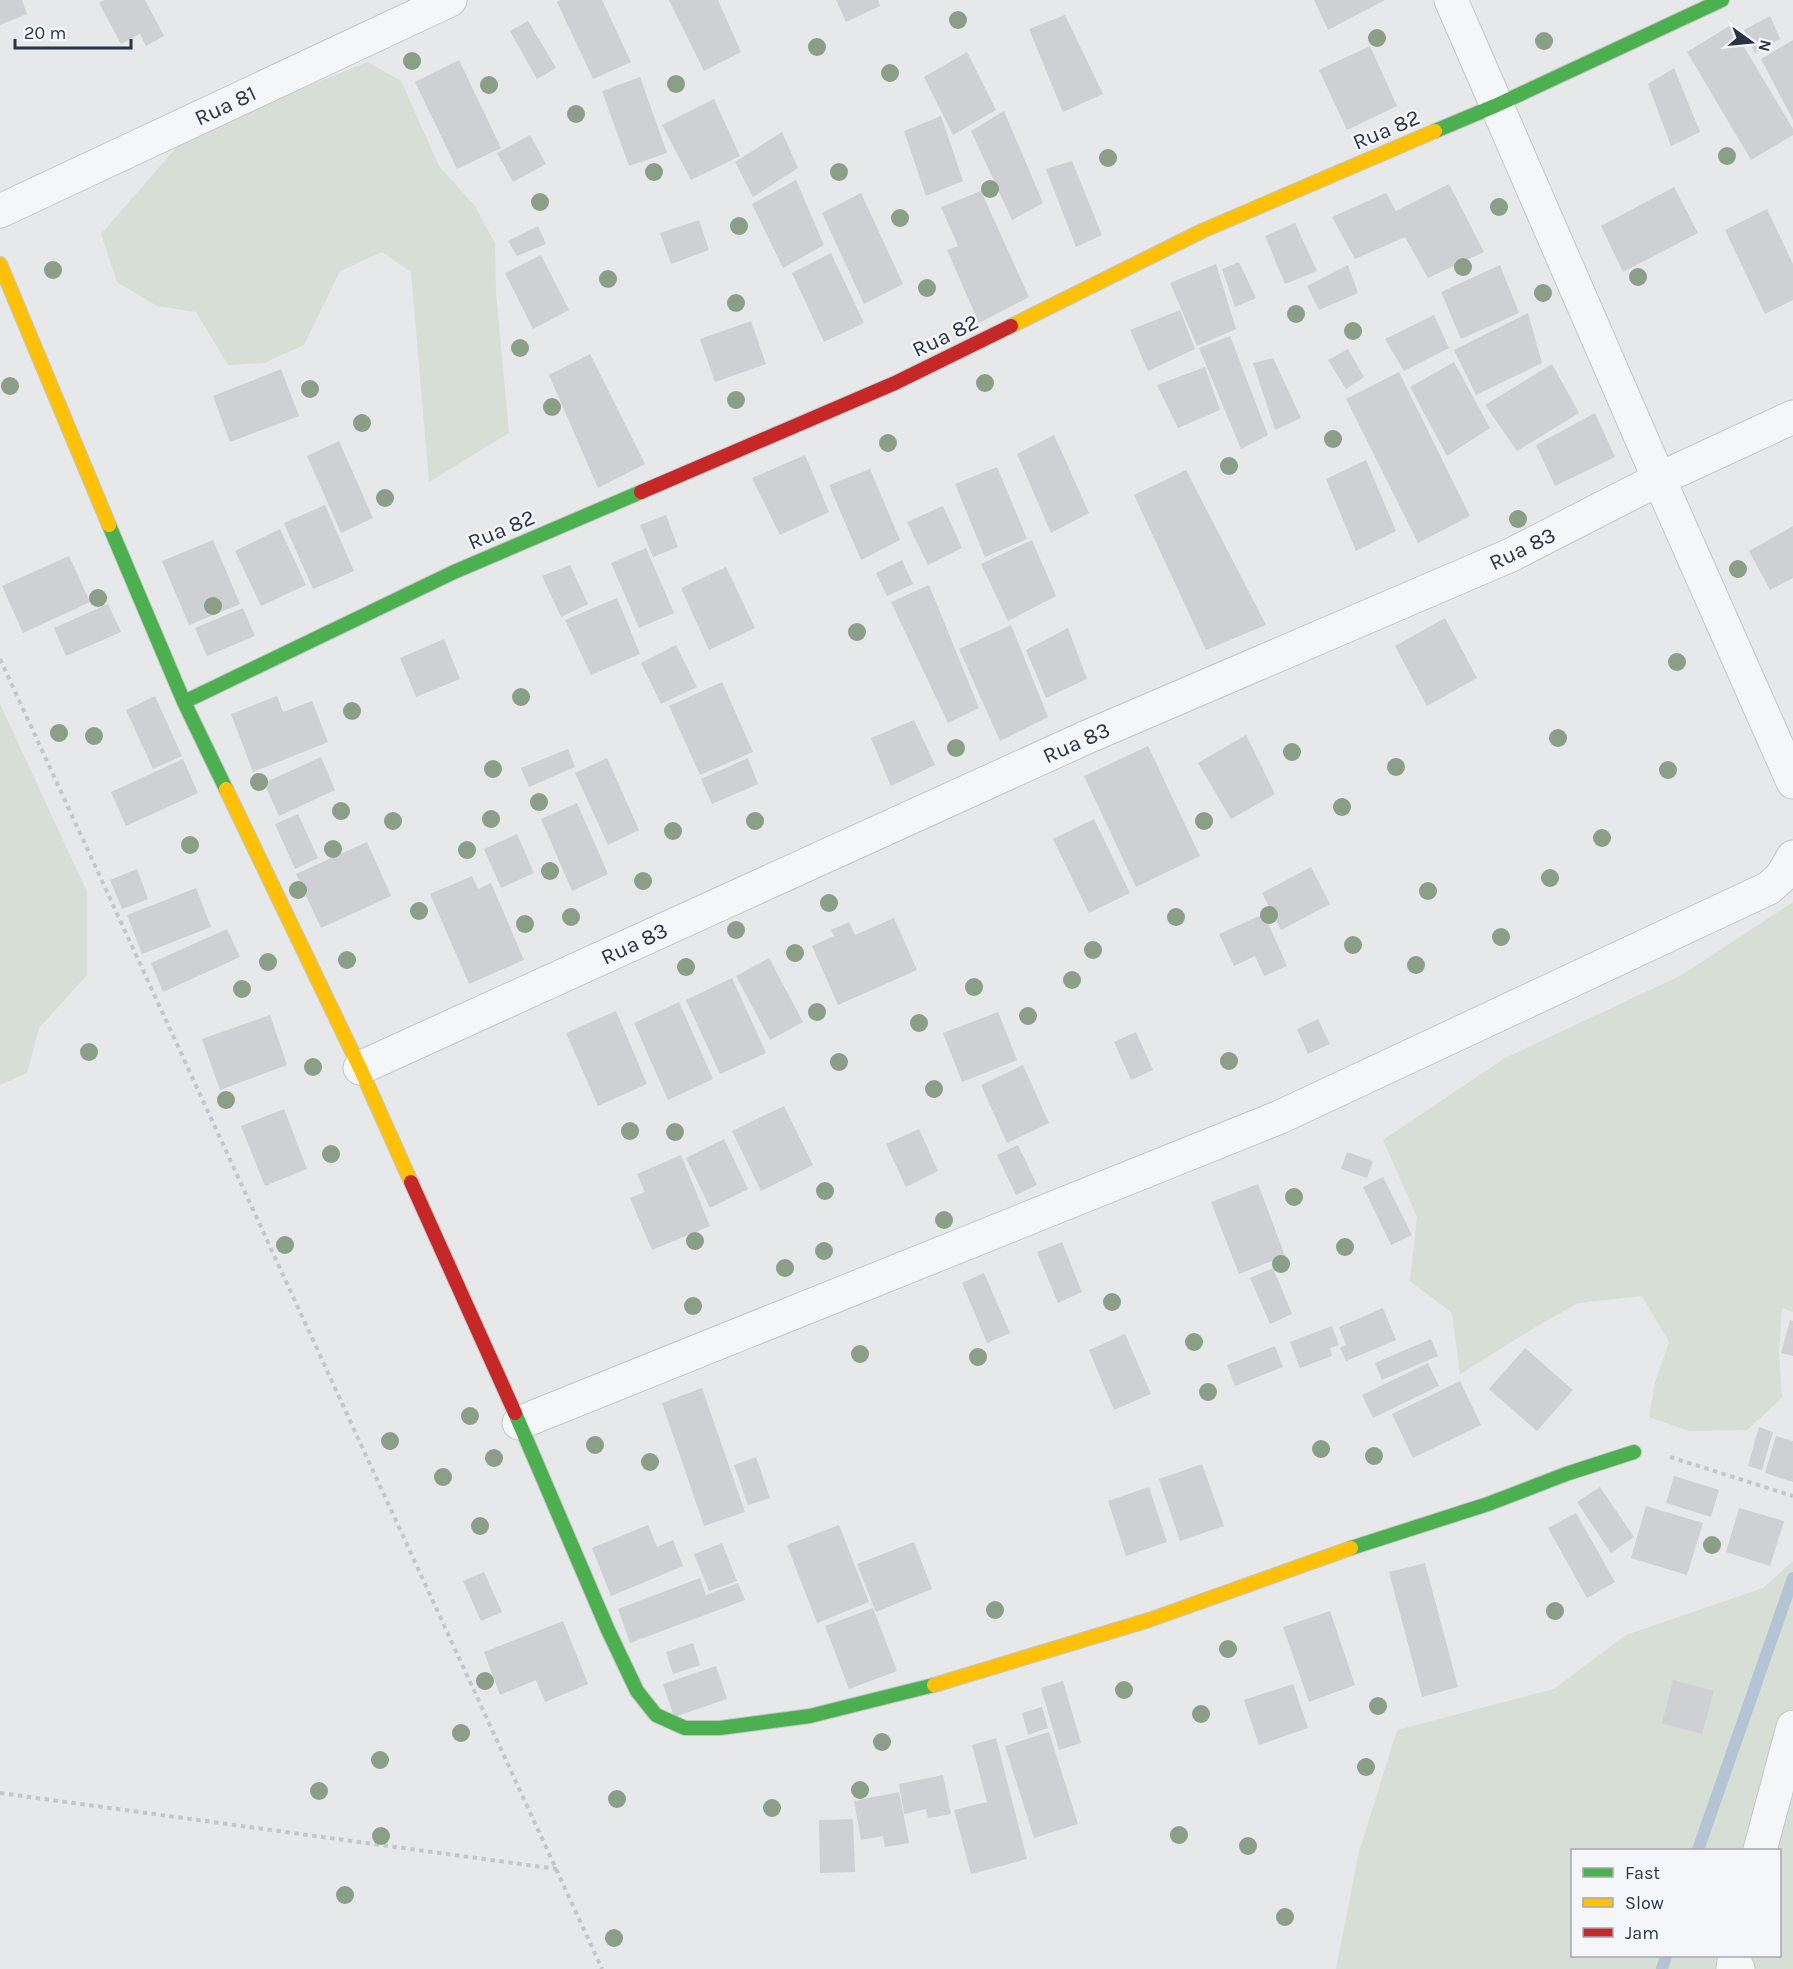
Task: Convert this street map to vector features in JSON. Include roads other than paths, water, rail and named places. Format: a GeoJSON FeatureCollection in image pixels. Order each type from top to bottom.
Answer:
{"type":"FeatureCollection","features":[{"type":"Feature","properties":{"kind":"street","name":"Rua 81"},"geometry":{"type":"LineString","coordinates":[[0,211],[450,0]]}},
{"type":"Feature","properties":{"kind":"street"},"geometry":{"type":"LineString","coordinates":[[1451,0],[1793,782]]}},
{"type":"Feature","properties":{"kind":"street","name":"Rua 82"},"geometry":{"type":"LineString","coordinates":[[184,702],[454,572],[895,383],[1202,231],[1497,105],[1722,0]]}},
{"type":"Feature","properties":{"kind":"street"},"geometry":{"type":"LineString","coordinates":[[0,264],[184,702],[360,1068],[519,1422],[608,1630],[637,1691],[656,1715],[684,1728],[720,1728],[810,1716],[961,1678],[1149,1620],[1634,1452]]}},
{"type":"Feature","properties":{"kind":"street","name":"Rua 83"},"geometry":{"type":"LineString","coordinates":[[360,1068],[1087,737],[1511,555],[1659,479],[1793,417]]}},
{"type":"Feature","properties":{"kind":"street"},"geometry":{"type":"LineString","coordinates":[[519,1422],[1280,1117],[1769,888],[1782,876],[1793,857]]}},
{"type":"Feature","properties":{"kind":"street"},"geometry":{"type":"LineString","coordinates":[[1761,1849],[1786,1777],[1793,1727]]}},
{"type":"Feature","properties":{"kind":"waterway"},"geometry":{"type":"LineString","coordinates":[[1698,1849],[1793,1578]]}},
{"type":"Feature","properties":{"kind":"waterway"},"geometry":{"type":"LineString","coordinates":[[1662,1969],[1666,1957]]}}]}
